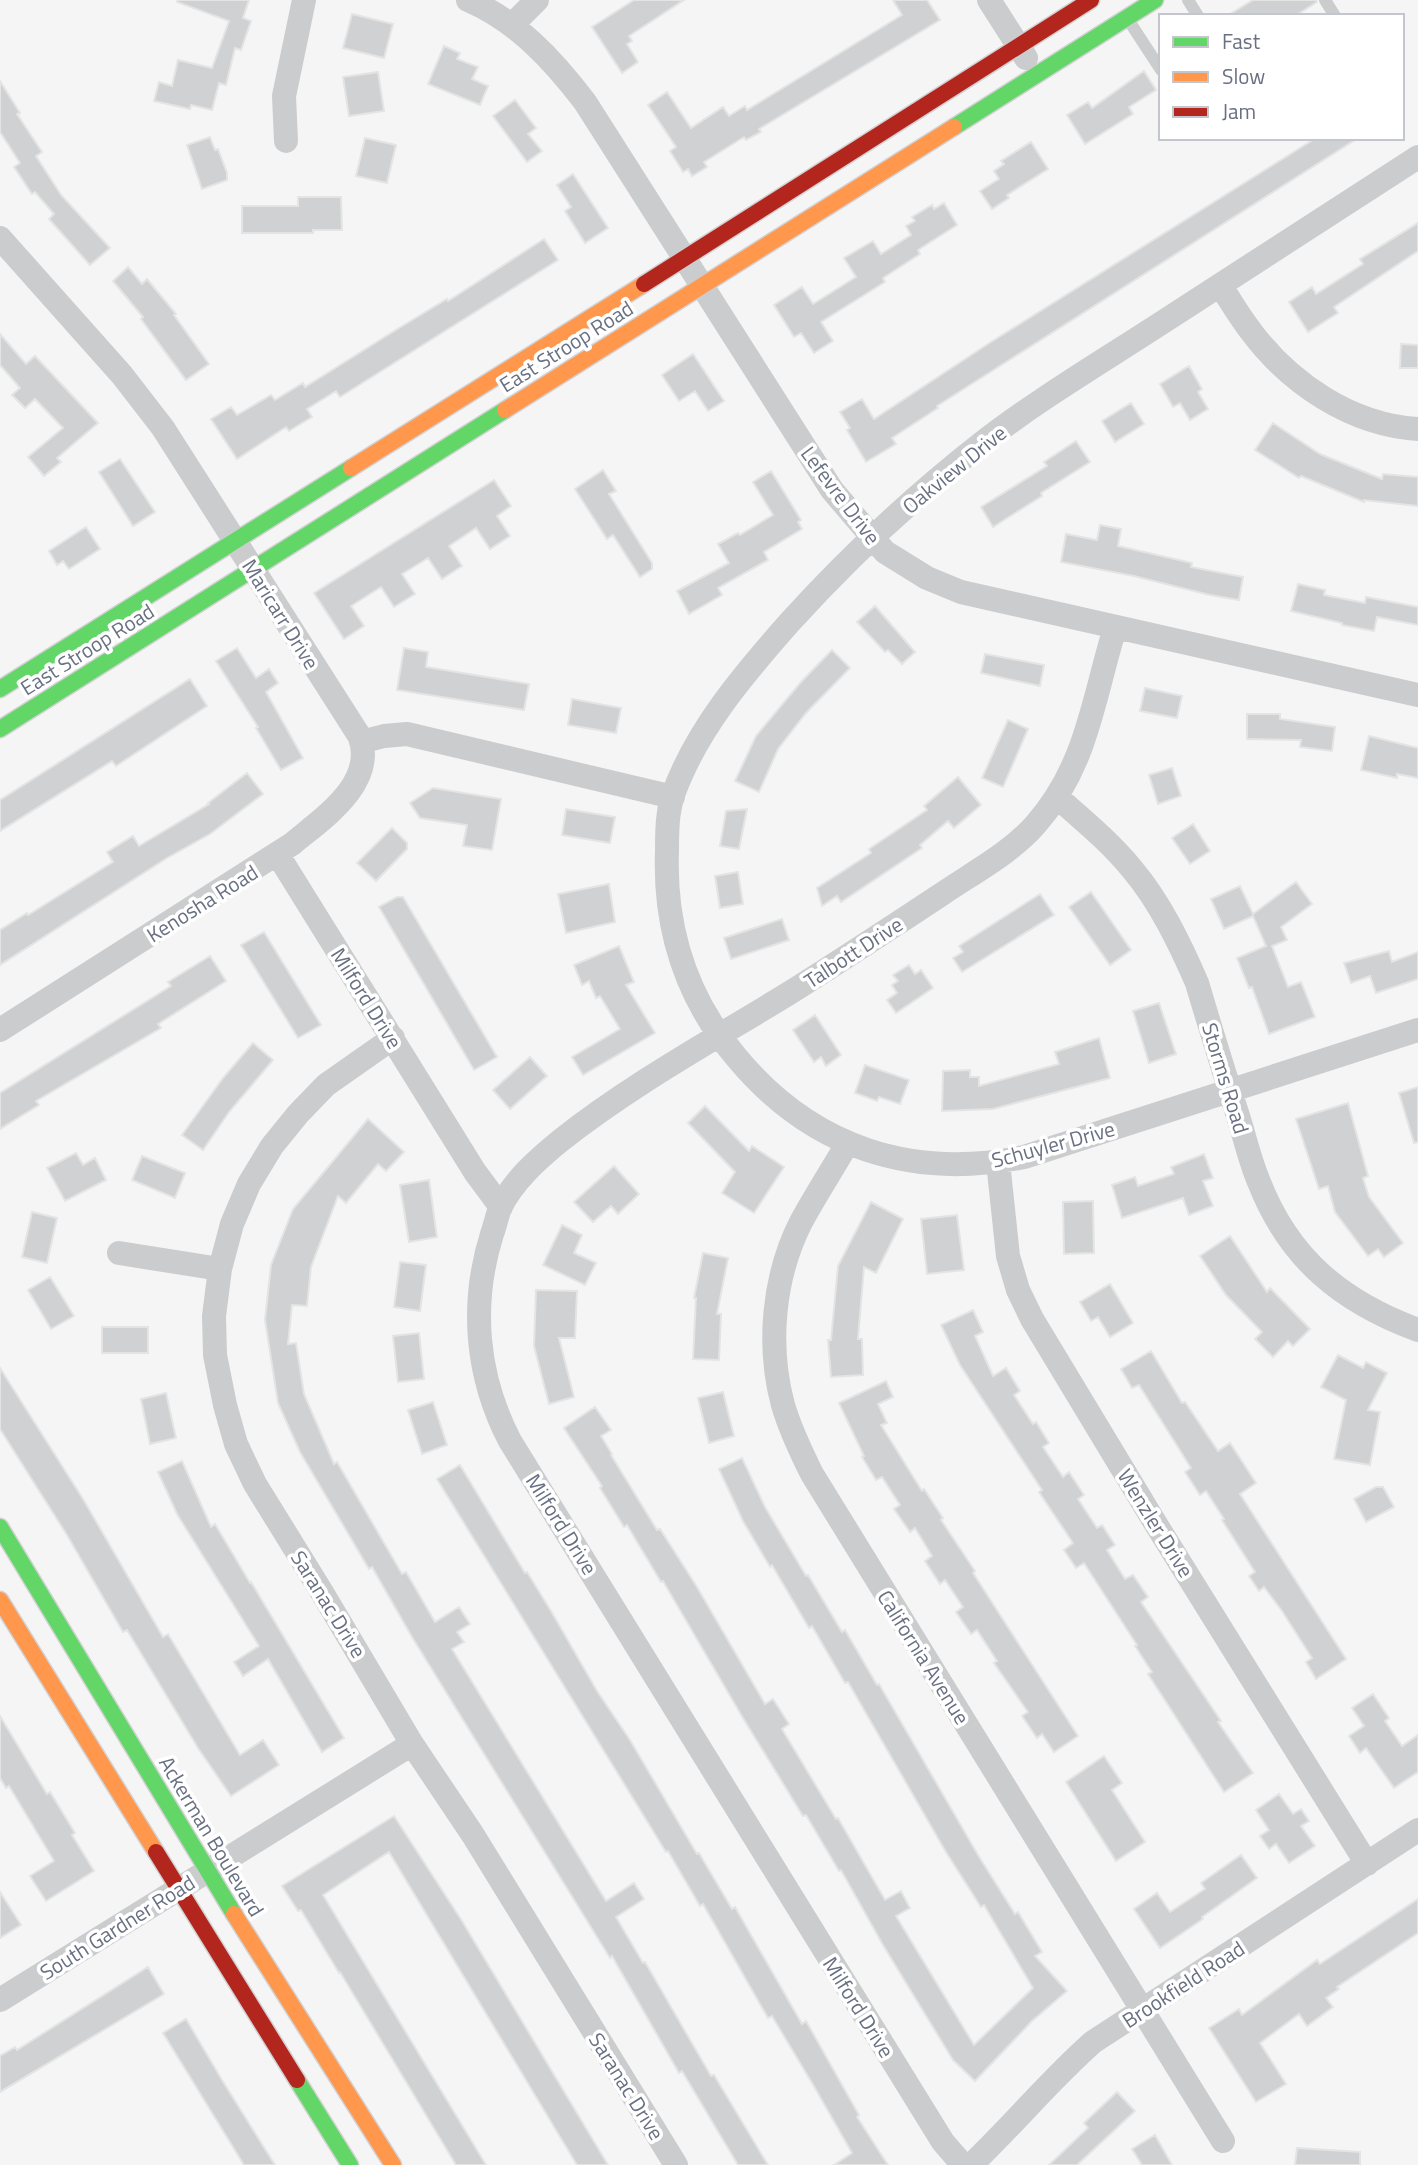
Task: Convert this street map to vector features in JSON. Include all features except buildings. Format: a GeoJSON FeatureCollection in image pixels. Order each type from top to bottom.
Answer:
{"type":"FeatureCollection","features":[{"type":"Feature","properties":{"kind":"main road","name":"East Stroop Road"},"geometry":{"type":"LineString","coordinates":[[0,689],[684,260],[1091,0]]}},
{"type":"Feature","properties":{"kind":"main road","name":"East Stroop Road"},"geometry":{"type":"LineString","coordinates":[[0,729],[1155,0]]}},
{"type":"Feature","properties":{"kind":"main road","name":"Ackerman Boulevard"},"geometry":{"type":"LineString","coordinates":[[0,1527],[207,1871],[393,2165]]}},
{"type":"Feature","properties":{"kind":"main road"},"geometry":{"type":"LineString","coordinates":[[0,1600],[350,2165]]}},
{"type":"Feature","properties":{"kind":"street"},"geometry":{"type":"LineString","coordinates":[[286,141],[284,96],[304,0]]}},
{"type":"Feature","properties":{"kind":"street","name":"Lefevre Drive"},"geometry":{"type":"LineString","coordinates":[[468,0],[512,25],[537,46],[585,102],[820,473],[872,538],[896,560],[927,578],[961,592],[1418,695]]}},
{"type":"Feature","properties":{"kind":"street"},"geometry":{"type":"LineString","coordinates":[[512,25],[537,0]]}},
{"type":"Feature","properties":{"kind":"street"},"geometry":{"type":"LineString","coordinates":[[989,0],[1036,74]]}},
{"type":"Feature","properties":{"kind":"street","name":"Oakview Drive"},"geometry":{"type":"LineString","coordinates":[[719,1035],[692,989],[670,922],[666,881],[667,827],[673,797],[706,730],[732,692],[828,580],[910,503],[984,442],[1057,391],[1418,157]]}},
{"type":"Feature","properties":{"kind":"street","name":"Maricarr Drive"},"geometry":{"type":"LineString","coordinates":[[0,237],[122,376],[163,428],[361,742]]}},
{"type":"Feature","properties":{"kind":"street"},"geometry":{"type":"LineString","coordinates":[[1220,285],[1251,332],[1285,369],[1313,392],[1345,410],[1376,421],[1418,429]]}},
{"type":"Feature","properties":{"kind":"street","name":"Talbott Drive"},"geometry":{"type":"LineString","coordinates":[[501,1207],[519,1181],[540,1158],[590,1118],[791,992],[1011,847],[1035,825],[1057,797],[1075,766],[1085,740],[1115,628]]}},
{"type":"Feature","properties":{"kind":"street"},"geometry":{"type":"LineString","coordinates":[[361,742],[407,734],[673,797]]}},
{"type":"Feature","properties":{"kind":"street","name":"Kenosha Road"},"geometry":{"type":"LineString","coordinates":[[0,1030],[278,855],[327,815],[355,785],[363,758],[361,742]]}},
{"type":"Feature","properties":{"kind":"street","name":"Storms Road"},"geometry":{"type":"LineString","coordinates":[[1057,797],[1096,830],[1134,870],[1160,909],[1185,955],[1258,1182],[1273,1214],[1292,1243],[1315,1270],[1341,1293],[1375,1312],[1418,1330]]}},
{"type":"Feature","properties":{"kind":"street","name":"Milford Drive"},"geometry":{"type":"LineString","coordinates":[[278,855],[475,1172],[501,1207],[487,1250],[479,1294],[478,1323],[482,1363],[503,1429],[943,2142],[963,2165]]}},
{"type":"Feature","properties":{"kind":"street","name":"Schuyler Drive"},"geometry":{"type":"LineString","coordinates":[[719,1035],[752,1077],[784,1106],[813,1126],[847,1144],[891,1158],[928,1164],[960,1165],[1024,1157],[1418,1030]]}},
{"type":"Feature","properties":{"kind":"street","name":"Saranac Drive"},"geometry":{"type":"LineString","coordinates":[[393,1038],[326,1086],[298,1114],[272,1146],[249,1184],[232,1224],[220,1269],[214,1316],[215,1355],[225,1405],[236,1444],[255,1485],[412,1744],[473,1835],[676,2165]]}},
{"type":"Feature","properties":{"kind":"street","name":"California Avenue"},"geometry":{"type":"LineString","coordinates":[[847,1144],[800,1224],[788,1254],[779,1289],[774,1329],[775,1364],[783,1404],[794,1438],[812,1474],[1223,2141]]}},
{"type":"Feature","properties":{"kind":"street","name":"Wenzler Drive"},"geometry":{"type":"LineString","coordinates":[[998,1162],[1008,1256],[1018,1290],[1032,1319],[1367,1864]]}},
{"type":"Feature","properties":{"kind":"street"},"geometry":{"type":"LineString","coordinates":[[119,1253],[220,1269]]}},
{"type":"Feature","properties":{"kind":"street","name":"South Gardner Road"},"geometry":{"type":"LineString","coordinates":[[0,2000],[412,1744]]}},
{"type":"Feature","properties":{"kind":"street","name":"Brookfield Road"},"geometry":{"type":"LineString","coordinates":[[971,2165],[1067,2065],[1093,2042],[1418,1830]]}},
{"type":"Feature","properties":{"kind":"lane"},"geometry":{"type":"LineString","coordinates":[[1127,18],[1159,67]]}},
{"type":"Feature","properties":{"kind":"traffic: fast"},"geometry":{"type":"LineString","coordinates":[[954,127],[1155,0]]}},
{"type":"Feature","properties":{"kind":"traffic: fast"},"geometry":{"type":"LineString","coordinates":[[0,729],[505,410]]}},
{"type":"Feature","properties":{"kind":"traffic: fast"},"geometry":{"type":"LineString","coordinates":[[0,689],[351,468]]}},
{"type":"Feature","properties":{"kind":"traffic: fast"},"geometry":{"type":"LineString","coordinates":[[0,1527],[234,1914]]}},
{"type":"Feature","properties":{"kind":"traffic: fast"},"geometry":{"type":"LineString","coordinates":[[297,2080],[350,2165]]}},
{"type":"Feature","properties":{"kind":"traffic: slow"},"geometry":{"type":"LineString","coordinates":[[505,410],[954,127]]}},
{"type":"Feature","properties":{"kind":"traffic: slow"},"geometry":{"type":"LineString","coordinates":[[351,468],[644,284]]}},
{"type":"Feature","properties":{"kind":"traffic: slow"},"geometry":{"type":"LineString","coordinates":[[0,1600],[156,1852]]}},
{"type":"Feature","properties":{"kind":"traffic: slow"},"geometry":{"type":"LineString","coordinates":[[234,1914],[393,2165]]}},
{"type":"Feature","properties":{"kind":"traffic: jam"},"geometry":{"type":"LineString","coordinates":[[644,284],[1091,0]]}},
{"type":"Feature","properties":{"kind":"traffic: jam"},"geometry":{"type":"LineString","coordinates":[[156,1852],[297,2080]]}}]}
